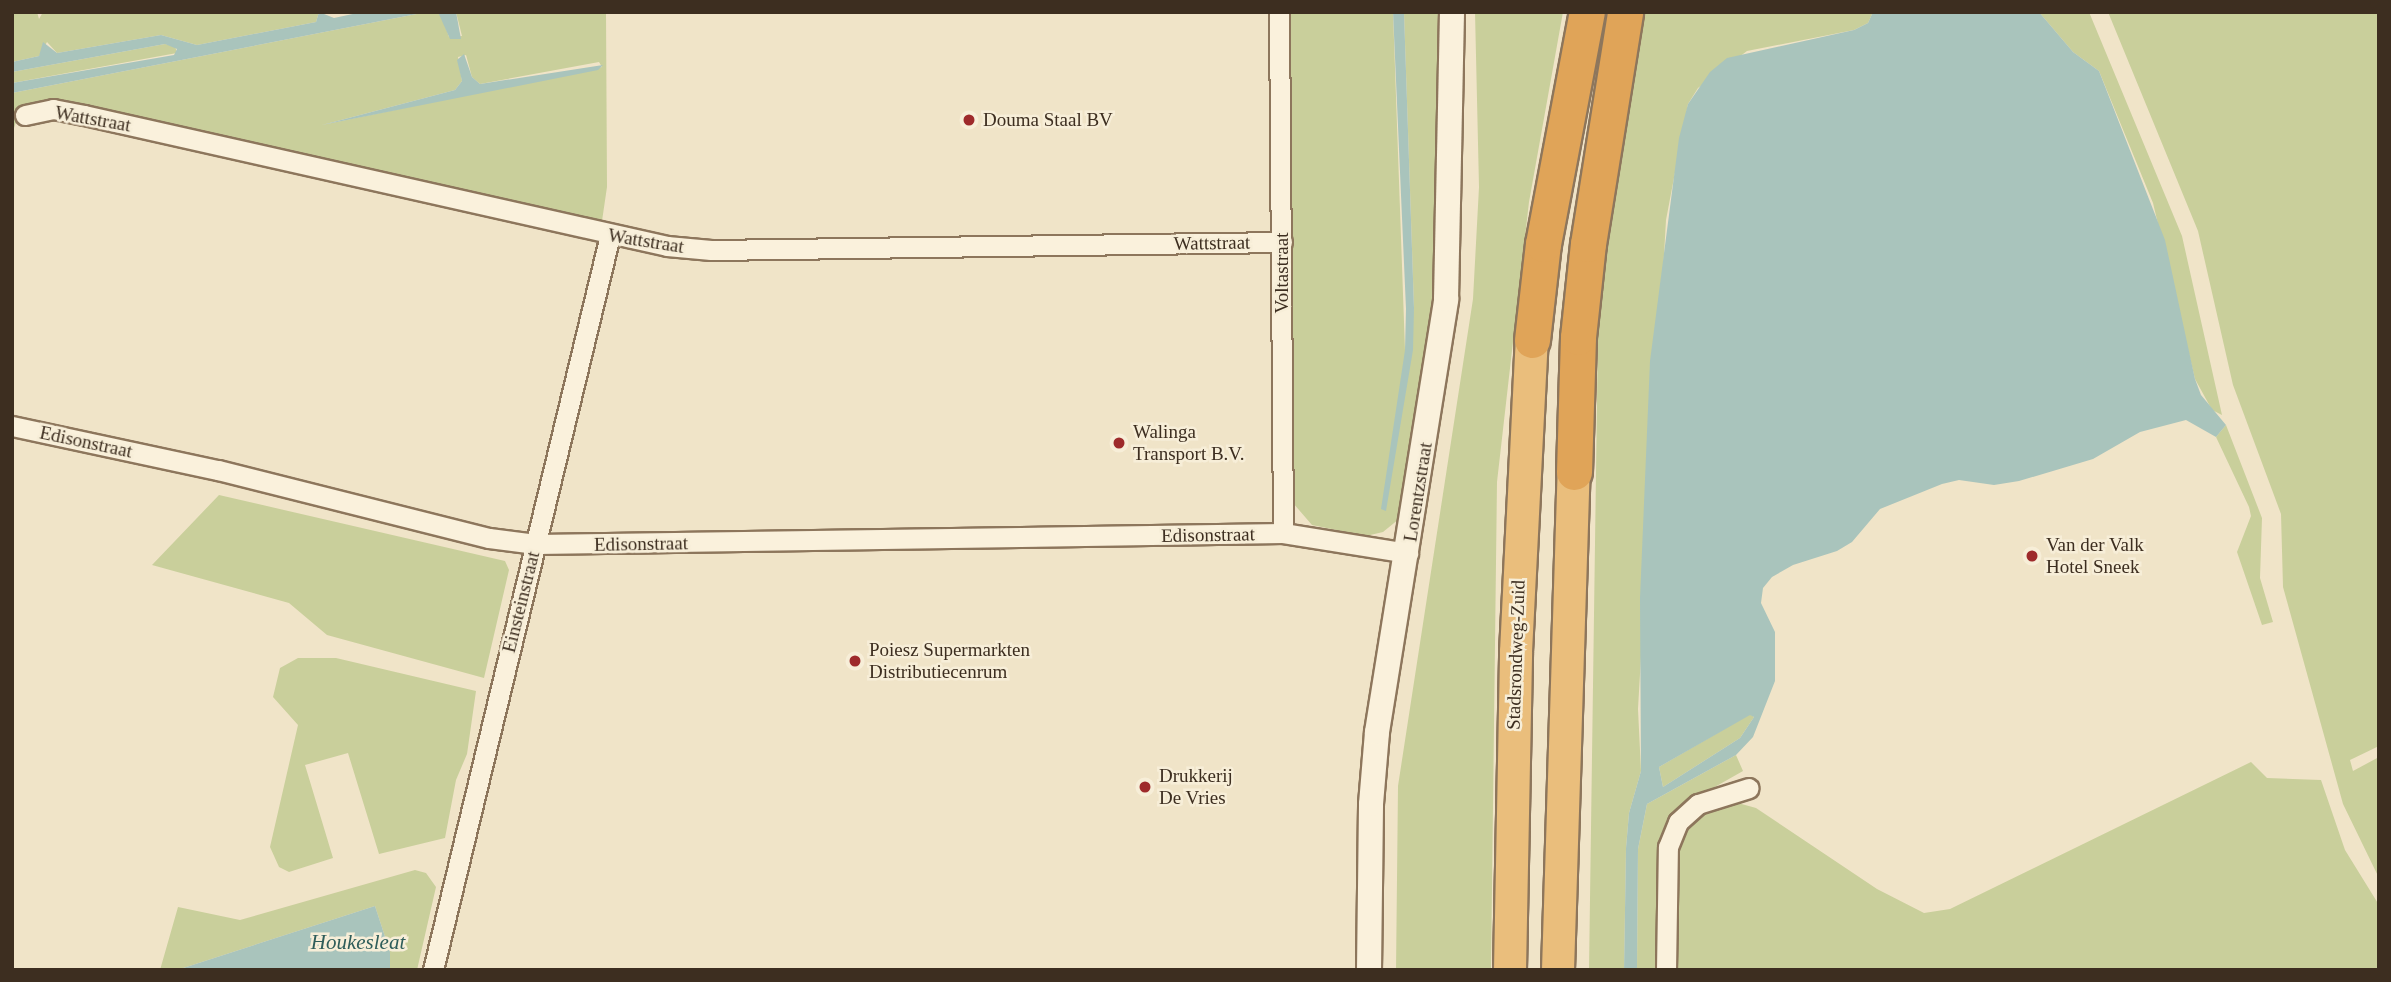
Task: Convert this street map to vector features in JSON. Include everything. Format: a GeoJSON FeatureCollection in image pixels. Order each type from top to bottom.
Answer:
{"type":"FeatureCollection","features":[{"type":"Feature","properties":{"kind":"highway"},"geometry":{"type":"LineString","coordinates":[[1532,340],[1543,244],[1587,12]]}},
{"type":"Feature","properties":{"kind":"highway"},"geometry":{"type":"LineString","coordinates":[[1558,970],[1578,337],[1588,244],[1625,12]]}},
{"type":"Feature","properties":{"kind":"highway","name":"Stadsrondweg-Zuid"},"geometry":{"type":"LineString","coordinates":[[1510,970],[1516,652],[1532,340]]}},
{"type":"Feature","properties":{"kind":"street","name":"Voltastraat"},"geometry":{"type":"LineString","coordinates":[[1279,12],[1283,533]]}},
{"type":"Feature","properties":{"kind":"street","name":"Lorentzstraat"},"geometry":{"type":"LineString","coordinates":[[1370,970],[1371,804],[1377,732],[1408,553],[1446,299],[1452,12]]}},
{"type":"Feature","properties":{"kind":"street","name":"Wattstraat"},"geometry":{"type":"LineString","coordinates":[[24,116],[53,109],[610,235],[711,250],[1282,242]]}},
{"type":"Feature","properties":{"kind":"street","name":"Einsteinstraat"},"geometry":{"type":"LineString","coordinates":[[433,970],[610,235]]}},
{"type":"Feature","properties":{"kind":"street","name":"Edisonstraat"},"geometry":{"type":"LineString","coordinates":[[12,426],[218,470],[489,538],[536,544],[1283,533],[1408,553]]}},
{"type":"Feature","properties":{"kind":"street"},"geometry":{"type":"LineString","coordinates":[[1666,970],[1668,847],[1678,821],[1698,804],[1749,788]]}},
{"type":"Feature","properties":{"kind":"green space"},"geometry":{"type":"Polygon","coordinates":[[[12,12],[37,12],[39,19],[43,12],[319,12],[316,22],[197,45],[161,35],[57,53],[47,42],[39,56],[12,62],[12,12]]]}},
{"type":"Feature","properties":{"kind":"green space"},"geometry":{"type":"Polygon","coordinates":[[[427,12],[441,14],[449,37],[462,36],[456,12],[606,12],[607,187],[602,221],[20,110],[12,134],[12,93],[427,12]],[[466,55],[458,57],[462,81],[455,90],[322,125],[602,67],[599,62],[480,84],[472,77],[466,55]]]}},
{"type":"Feature","properties":{"kind":"green space"},"geometry":{"type":"Polygon","coordinates":[[[1287,12],[1393,12],[1405,350],[1414,308],[1404,12],[1442,12],[1434,292],[1429,339],[1399,519],[1383,532],[1366,536],[1312,525],[1293,503],[1287,12]]]}},
{"type":"Feature","properties":{"kind":"green space"},"geometry":{"type":"Polygon","coordinates":[[[1475,12],[1563,12],[1529,202],[1497,482],[1491,970],[1396,970],[1398,786],[1473,299],[1479,187],[1475,12]]]}},
{"type":"Feature","properties":{"kind":"green space"},"geometry":{"type":"Polygon","coordinates":[[[1641,12],[1873,12],[1868,23],[1854,30],[1747,51],[1698,88],[1688,104],[1666,220],[1638,709],[1641,771],[1629,813],[1626,848],[1624,970],[1589,970],[1598,330],[1609,213],[1641,12]]]}},
{"type":"Feature","properties":{"kind":"green space"},"geometry":{"type":"Polygon","coordinates":[[[2039,12],[2089,12],[2182,236],[2222,415],[2212,410],[2195,379],[2153,203],[2099,71],[2073,52],[2039,12]]]}},
{"type":"Feature","properties":{"kind":"green space"},"geometry":{"type":"Polygon","coordinates":[[[2108,12],[2379,12],[2379,746],[2350,760],[2353,771],[2379,757],[2379,878],[2343,804],[2283,587],[2281,514],[2233,385],[2198,231],[2108,12]]]}},
{"type":"Feature","properties":{"kind":"green space"},"geometry":{"type":"Polygon","coordinates":[[[165,44],[175,46],[177,53],[12,83],[12,72],[165,44]]]}},
{"type":"Feature","properties":{"kind":"green space"},"geometry":{"type":"Polygon","coordinates":[[[2226,425],[2262,518],[2260,578],[2273,622],[2262,625],[2237,552],[2251,516],[2249,507],[2216,437],[2226,425]]]}},
{"type":"Feature","properties":{"kind":"green space"},"geometry":{"type":"Polygon","coordinates":[[[219,495],[505,561],[509,570],[484,678],[327,635],[289,603],[152,565],[219,495]]]}},
{"type":"Feature","properties":{"kind":"green space"},"geometry":{"type":"Polygon","coordinates":[[[298,658],[336,658],[476,691],[467,754],[456,780],[445,838],[379,854],[348,753],[305,765],[333,858],[289,872],[279,867],[270,847],[298,725],[273,697],[280,668],[298,658]]]}},
{"type":"Feature","properties":{"kind":"green space"},"geometry":{"type":"Polygon","coordinates":[[[1750,714],[1754,717],[1740,738],[1663,787],[1659,767],[1750,714]]]}},
{"type":"Feature","properties":{"kind":"green space"},"geometry":{"type":"Polygon","coordinates":[[[1736,755],[1743,771],[1683,805],[1658,970],[1637,970],[1638,849],[1647,804],[1736,755]]]}},
{"type":"Feature","properties":{"kind":"green space"},"geometry":{"type":"Polygon","coordinates":[[[2251,762],[2267,778],[2321,780],[2345,850],[2379,905],[2379,970],[1676,970],[1680,841],[1692,821],[1713,808],[1738,803],[1756,808],[1877,889],[1924,913],[1950,909],[2251,762]]]}},
{"type":"Feature","properties":{"kind":"green space"},"geometry":{"type":"Polygon","coordinates":[[[415,870],[426,873],[436,887],[417,970],[390,970],[390,952],[375,906],[177,970],[160,970],[178,907],[240,920],[415,870]]]}},
{"type":"Feature","properties":{"kind":"water"},"geometry":{"type":"Polygon","coordinates":[[[319,12],[334,18],[362,12],[427,12],[12,93],[12,83],[174,55],[177,49],[165,44],[12,72],[12,62],[39,56],[43,42],[57,53],[161,35],[197,45],[316,22],[319,12]]]}},
{"type":"Feature","properties":{"kind":"water"},"geometry":{"type":"Polygon","coordinates":[[[438,12],[456,12],[461,39],[450,39],[438,12]]]}},
{"type":"Feature","properties":{"kind":"water"},"geometry":{"type":"Polygon","coordinates":[[[1393,12],[1404,12],[1414,308],[1413,350],[1386,511],[1381,509],[1405,350],[1406,309],[1393,12]]]}},
{"type":"Feature","properties":{"kind":"water"},"geometry":{"type":"Polygon","coordinates":[[[1873,12],[2039,12],[2073,52],[2099,71],[2165,240],[2195,379],[2201,395],[2226,425],[2216,437],[2186,420],[2140,432],[2093,459],[2019,481],[1994,485],[1959,480],[1942,484],[1880,509],[1852,542],[1837,551],[1793,565],[1772,577],[1763,588],[1761,603],[1775,632],[1775,681],[1753,737],[1736,755],[1647,804],[1638,849],[1637,970],[1624,970],[1626,848],[1629,813],[1641,771],[1640,598],[1650,361],[1679,138],[1688,104],[1710,72],[1727,58],[1854,30],[1868,23],[1873,12]],[[1750,715],[1659,767],[1663,787],[1740,738],[1754,717],[1750,715]]]}},
{"type":"Feature","properties":{"kind":"water"},"geometry":{"type":"Polygon","coordinates":[[[464,54],[472,77],[480,84],[603,65],[598,70],[322,125],[455,90],[462,81],[457,60],[464,54]]]}},
{"type":"Feature","properties":{"kind":"water","name":"Houkesleat"},"geometry":{"type":"Polygon","coordinates":[[[375,906],[390,952],[390,970],[177,970],[375,906]]]}},
{"type":"Feature","properties":{"kind":"place","name":"Douma Staal BV"},"geometry":{"type":"Point","coordinates":[969,120]}},
{"type":"Feature","properties":{"kind":"place","name":"Walinga Transport B.V."},"geometry":{"type":"Point","coordinates":[1119,443]}},
{"type":"Feature","properties":{"kind":"place","name":"Van der Valk Hotel Sneek"},"geometry":{"type":"Point","coordinates":[2032,556]}},
{"type":"Feature","properties":{"kind":"place","name":"Poiesz Supermarkten Distributiecenrum"},"geometry":{"type":"Point","coordinates":[855,661]}},
{"type":"Feature","properties":{"kind":"place","name":"Drukkerij De Vries"},"geometry":{"type":"Point","coordinates":[1145,787]}}]}
